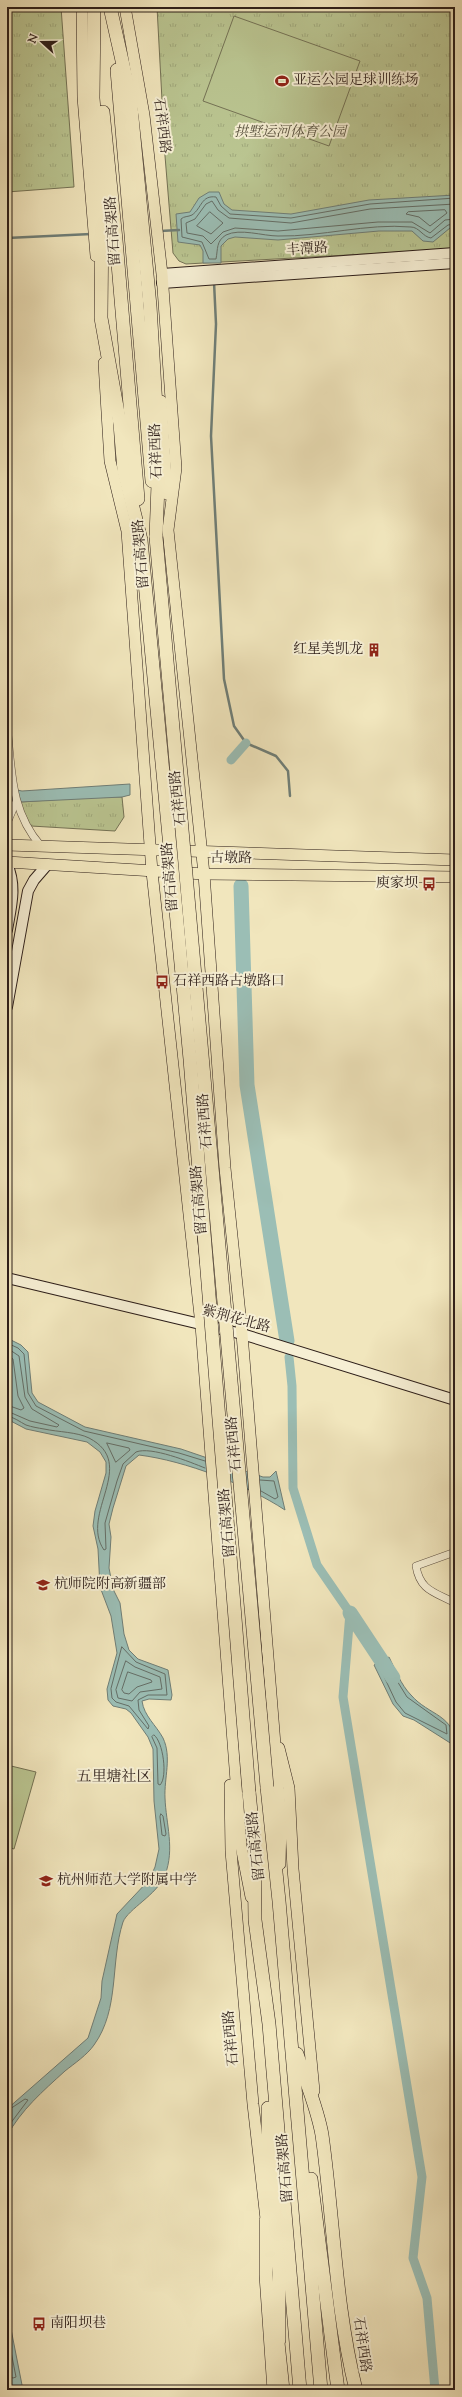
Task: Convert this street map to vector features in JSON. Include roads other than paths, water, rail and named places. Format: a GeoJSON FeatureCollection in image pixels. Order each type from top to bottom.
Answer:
{"type":"FeatureCollection","features":[{"type":"Feature","properties":{"kind":"highway"},"geometry":{"type":"LineString","coordinates":[[94,7],[97,98],[98,239],[101,318],[120,424],[124,471],[142,540]]}},
{"type":"Feature","properties":{"kind":"highway"},"geometry":{"type":"LineString","coordinates":[[109,7],[147,213],[144,238],[155,379],[159,458],[156,537]]}},
{"type":"Feature","properties":{"kind":"highway","name":"留石高架路"},"geometry":{"type":"LineString","coordinates":[[125,96],[127,191],[144,238],[156,537],[267,1787],[279,1901],[288,2026],[297,2110],[321,2390]]}},
{"type":"Feature","properties":{"kind":"highway","name":"留石高架路"},"geometry":{"type":"LineString","coordinates":[[97,98],[111,193],[116,240],[190,1060],[254,1843],[255,1920],[269,2024],[300,2390]]}},
{"type":"Feature","properties":{"kind":"highway"},"geometry":{"type":"LineString","coordinates":[[269,2024],[268,2146],[279,2272],[279,2340]]}},
{"type":"Feature","properties":{"kind":"highway"},"geometry":{"type":"LineString","coordinates":[[288,2026],[322,2134]]}},
{"type":"Feature","properties":{"kind":"highway"},"geometry":{"type":"LineString","coordinates":[[297,2110],[310,2167],[333,2339],[338,2390]]}},
{"type":"Feature","properties":{"kind":"highway","name":"石祥西路"},"geometry":{"type":"LineString","coordinates":[[322,2134],[337,2291],[345,2347]]}},
{"type":"Feature","properties":{"kind":"highway"},"geometry":{"type":"LineString","coordinates":[[266,2221],[266,2275],[274,2390]]}},
{"type":"Feature","properties":{"kind":"highway"},"geometry":{"type":"LineString","coordinates":[[345,2347],[356,2390]]}},
{"type":"Feature","properties":{"kind":"main road"},"geometry":{"type":"LineString","coordinates":[[82,7],[83,96],[98,216]]}},
{"type":"Feature","properties":{"kind":"main road","name":"石祥西路"},"geometry":{"type":"LineString","coordinates":[[125,7],[144,115],[147,213]]}},
{"type":"Feature","properties":{"kind":"main road","name":"石祥西路"},"geometry":{"type":"LineString","coordinates":[[144,238],[162,278],[176,468],[168,530],[204,874],[225,1168],[242,1334],[281,1822],[279,1901]]}},
{"type":"Feature","properties":{"kind":"main road","name":"丰潭路"},"geometry":{"type":"LineString","coordinates":[[162,278],[455,253]]}},
{"type":"Feature","properties":{"kind":"main road","name":"丰潭路"},"geometry":{"type":"LineString","coordinates":[[220,274],[455,264]]}},
{"type":"Feature","properties":{"kind":"main road","name":"石祥西路"},"geometry":{"type":"LineString","coordinates":[[101,318],[110,461],[127,531],[152,850],[152,872],[201,1325],[228,1683],[235,1744],[241,1846],[255,1920]]}},
{"type":"Feature","properties":{"kind":"main road"},"geometry":{"type":"LineString","coordinates":[[155,379],[162,406],[168,530]]}},
{"type":"Feature","properties":{"kind":"main road","name":"古墩路"},"geometry":{"type":"LineString","coordinates":[[7,845],[455,860]]}},
{"type":"Feature","properties":{"kind":"main road"},"geometry":{"type":"LineString","coordinates":[[7,863],[12,876],[14,888],[7,930]]}},
{"type":"Feature","properties":{"kind":"main road","name":"古墩路"},"geometry":{"type":"LineString","coordinates":[[7,863],[204,874],[455,877]]}},
{"type":"Feature","properties":{"kind":"main road"},"geometry":{"type":"LineString","coordinates":[[7,1006],[28,891],[34,880],[47,865]]}},
{"type":"Feature","properties":{"kind":"main road","name":"紫荆花北路"},"geometry":{"type":"LineString","coordinates":[[7,1278],[242,1334],[455,1400]]}},
{"type":"Feature","properties":{"kind":"main road","name":"石祥西路"},"geometry":{"type":"LineString","coordinates":[[228,1683],[231,1851],[253,2104],[284,2390]]}},
{"type":"Feature","properties":{"kind":"main road","name":"石祥西路"},"geometry":{"type":"LineString","coordinates":[[274,1732],[284,1762],[289,1788],[311,2072],[322,2134]]}},
{"type":"Feature","properties":{"kind":"main road","name":"石祥西路"},"geometry":{"type":"LineString","coordinates":[[345,2347],[350,2390]]}},
{"type":"Feature","properties":{"kind":"street"},"geometry":{"type":"LineString","coordinates":[[7,726],[16,802],[29,833],[41,846]]}},
{"type":"Feature","properties":{"kind":"street"},"geometry":{"type":"LineString","coordinates":[[7,823],[16,802]]}},
{"type":"Feature","properties":{"kind":"street"},"geometry":{"type":"LineString","coordinates":[[455,1552],[416,1566],[418,1579],[424,1587],[455,1603]]}},
{"type":"Feature","properties":{"kind":"water"},"geometry":{"type":"Polygon","coordinates":[[[209,192],[219,192],[224,204],[232,210],[291,214],[369,200],[455,195],[455,228],[450,228],[433,242],[423,241],[412,231],[379,231],[278,240],[235,237],[228,239],[221,246],[221,263],[203,263],[203,251],[200,245],[178,242],[176,214],[190,212],[199,198],[209,192]]]}},
{"type":"Feature","properties":{"kind":"water"},"geometry":{"type":"Polygon","coordinates":[[[130,784],[130,795],[122,797],[20,802],[7,800],[7,788],[22,791],[130,784]]]}},
{"type":"Feature","properties":{"kind":"water"},"geometry":{"type":"Polygon","coordinates":[[[7,1338],[21,1345],[28,1352],[32,1393],[38,1402],[85,1427],[181,1449],[263,1477],[270,1477],[276,1471],[285,1510],[252,1491],[234,1483],[176,1462],[139,1455],[126,1466],[109,1524],[111,1537],[109,1568],[113,1589],[120,1603],[124,1634],[129,1650],[138,1659],[168,1670],[172,1695],[171,1700],[149,1699],[142,1701],[145,1711],[160,1733],[166,1745],[167,1768],[165,1798],[170,1846],[168,1865],[165,1875],[156,1889],[126,1917],[123,1922],[119,1937],[108,2016],[94,2045],[84,2056],[65,2071],[33,2101],[7,2136],[7,2109],[88,2038],[101,1998],[102,1981],[117,1914],[149,1880],[155,1867],[159,1849],[154,1801],[153,1749],[148,1737],[131,1713],[126,1709],[113,1706],[108,1700],[107,1689],[117,1653],[111,1616],[100,1587],[98,1549],[93,1526],[95,1511],[106,1473],[106,1462],[100,1452],[87,1442],[26,1429],[7,1419],[7,1338]]]}},
{"type":"Feature","properties":{"kind":"water"},"geometry":{"type":"Polygon","coordinates":[[[389,1657],[398,1677],[407,1691],[418,1702],[440,1716],[451,1727],[454,1735],[455,1746],[414,1720],[403,1716],[393,1704],[374,1665],[389,1657]]]}},
{"type":"Feature","properties":{"kind":"water"},"geometry":{"type":"Polygon","coordinates":[[[7,2258],[11,2272],[10,2324],[23,2390],[12,2390],[7,2373],[7,2258]]]}},
{"type":"Feature","properties":{"kind":"waterway"},"geometry":{"type":"LineString","coordinates":[[160,231],[179,230]]}},
{"type":"Feature","properties":{"kind":"waterway"},"geometry":{"type":"LineString","coordinates":[[7,238],[91,234]]}},
{"type":"Feature","properties":{"kind":"waterway"},"geometry":{"type":"LineString","coordinates":[[214,282],[216,324],[211,436],[224,679],[234,726],[246,743],[276,756],[288,771],[290,796]]}},
{"type":"Feature","properties":{"kind":"waterway"},"geometry":{"type":"LineString","coordinates":[[231,760],[246,743]]}},
{"type":"Feature","properties":{"kind":"waterway"},"geometry":{"type":"LineString","coordinates":[[241,886],[247,1085],[287,1341]]}},
{"type":"Feature","properties":{"kind":"waterway"},"geometry":{"type":"LineString","coordinates":[[289,1357],[292,1386],[293,1488],[317,1565],[350,1613],[343,1697],[422,2177],[413,2258],[427,2298],[435,2390]]}},
{"type":"Feature","properties":{"kind":"waterway"},"geometry":{"type":"LineString","coordinates":[[350,1613],[393,1678]]}},
{"type":"Feature","properties":{"kind":"place","name":"亚运公园足球训练场"},"geometry":{"type":"Point","coordinates":[282,81]}},
{"type":"Feature","properties":{"kind":"place","name":"红星美凯龙"},"geometry":{"type":"Point","coordinates":[374,650]}},
{"type":"Feature","properties":{"kind":"place","name":"庾家坝"},"geometry":{"type":"Point","coordinates":[429,884]}},
{"type":"Feature","properties":{"kind":"place","name":"石祥西路古墩路口"},"geometry":{"type":"Point","coordinates":[162,982]}},
{"type":"Feature","properties":{"kind":"place","name":"杭师院附高新疆部"},"geometry":{"type":"Point","coordinates":[43,1585]}},
{"type":"Feature","properties":{"kind":"place","name":"杭州师范大学附属中学"},"geometry":{"type":"Point","coordinates":[46,1881]}},
{"type":"Feature","properties":{"kind":"place","name":"南阳坝巷"},"geometry":{"type":"Point","coordinates":[39,2324]}},
{"type":"Feature","properties":{"kind":"district","name":"五里塘社区"},"geometry":{"type":"Point","coordinates":[114,1777]}},
{"type":"Feature","properties":{"kind":"park label","name":"拱墅运河体育公园"},"geometry":{"type":"Point","coordinates":[290,133]}}]}
